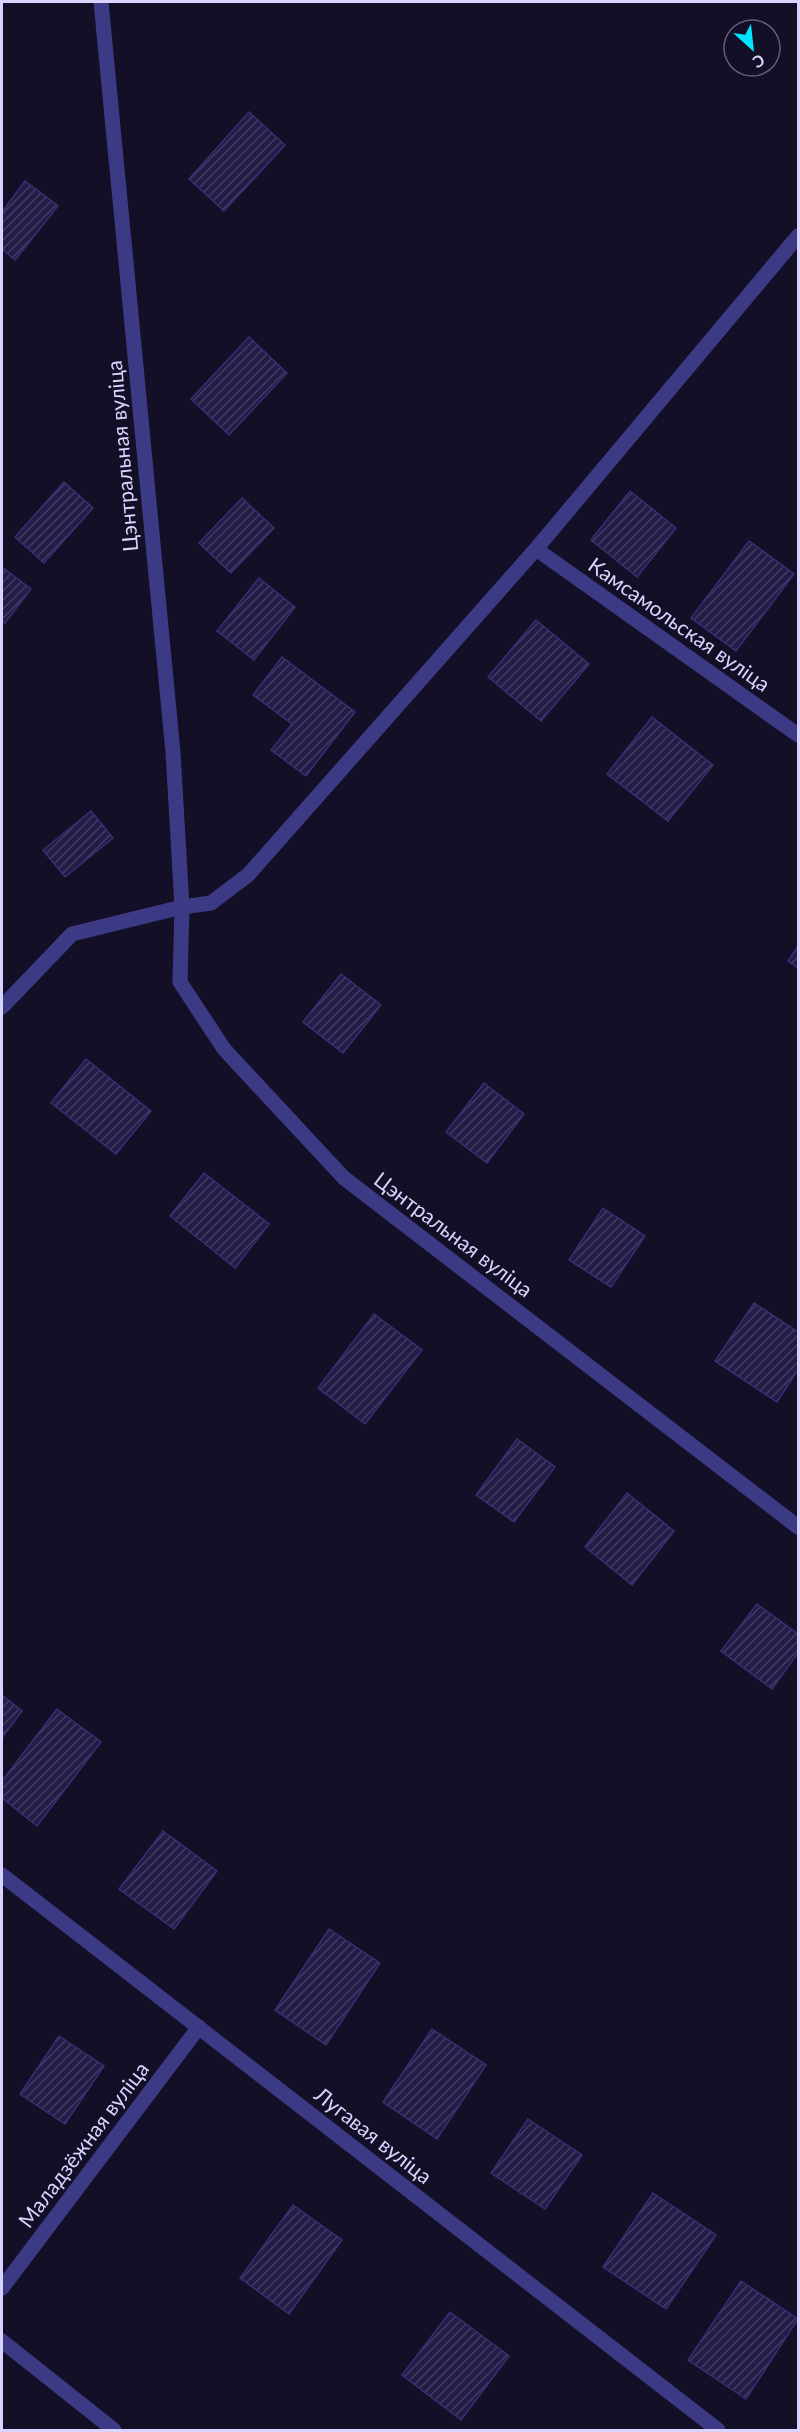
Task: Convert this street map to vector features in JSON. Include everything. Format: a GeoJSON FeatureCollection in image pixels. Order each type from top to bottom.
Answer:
{"type":"FeatureCollection","features":[{"type":"Feature","properties":{"kind":"street","name":"Цэнтральная вуліца"},"geometry":{"type":"LineString","coordinates":[[101,2],[173,752],[182,907],[180,982],[224,1048],[344,1178],[798,1527]]}},
{"type":"Feature","properties":{"kind":"street"},"geometry":{"type":"LineString","coordinates":[[2,1007],[72,934],[182,907],[211,903],[248,875],[536,549],[798,236]]}},
{"type":"Feature","properties":{"kind":"street","name":"Камсамольская вуліца"},"geometry":{"type":"LineString","coordinates":[[536,549],[798,735]]}},
{"type":"Feature","properties":{"kind":"street","name":"Лугавая вуліца"},"geometry":{"type":"LineString","coordinates":[[2,1875],[718,2430]]}},
{"type":"Feature","properties":{"kind":"street","name":"Маладзёжная вуліца"},"geometry":{"type":"LineString","coordinates":[[2,2288],[199,2027]]}},
{"type":"Feature","properties":{"kind":"street"},"geometry":{"type":"LineString","coordinates":[[2,2341],[114,2430]]}},
{"type":"Feature","properties":{"kind":"building"},"geometry":{"type":"Polygon","coordinates":[[[249,112],[285,145],[224,211],[189,179],[249,112]]]}},
{"type":"Feature","properties":{"kind":"building"},"geometry":{"type":"Polygon","coordinates":[[[25,181],[58,206],[15,260],[2,249],[2,212],[25,181]]]}},
{"type":"Feature","properties":{"kind":"building"},"geometry":{"type":"Polygon","coordinates":[[[249,337],[287,373],[229,435],[191,399],[249,337]]]}},
{"type":"Feature","properties":{"kind":"building"},"geometry":{"type":"Polygon","coordinates":[[[64,482],[93,508],[44,563],[15,537],[64,482]]]}},
{"type":"Feature","properties":{"kind":"building"},"geometry":{"type":"Polygon","coordinates":[[[630,491],[676,528],[637,577],[591,540],[630,491]]]}},
{"type":"Feature","properties":{"kind":"building"},"geometry":{"type":"Polygon","coordinates":[[[242,498],[274,528],[231,573],[199,543],[242,498]]]}},
{"type":"Feature","properties":{"kind":"building"},"geometry":{"type":"Polygon","coordinates":[[[749,541],[794,574],[736,651],[691,618],[749,541]]]}},
{"type":"Feature","properties":{"kind":"building"},"geometry":{"type":"Polygon","coordinates":[[[2,567],[31,589],[5,623],[2,621],[2,567]]]}},
{"type":"Feature","properties":{"kind":"building"},"geometry":{"type":"Polygon","coordinates":[[[259,578],[295,607],[254,660],[217,631],[259,578]]]}},
{"type":"Feature","properties":{"kind":"building"},"geometry":{"type":"Polygon","coordinates":[[[536,620],[589,664],[541,721],[488,677],[536,620]]]}},
{"type":"Feature","properties":{"kind":"building"},"geometry":{"type":"Polygon","coordinates":[[[282,657],[355,712],[306,776],[271,750],[292,724],[253,695],[282,657]]]}},
{"type":"Feature","properties":{"kind":"building"},"geometry":{"type":"Polygon","coordinates":[[[652,717],[713,765],[668,821],[607,774],[652,717]]]}},
{"type":"Feature","properties":{"kind":"building"},"geometry":{"type":"Polygon","coordinates":[[[91,811],[113,838],[65,877],[43,850],[91,811]]]}},
{"type":"Feature","properties":{"kind":"building"},"geometry":{"type":"Polygon","coordinates":[[[798,946],[798,968],[788,961],[798,946]]]}},
{"type":"Feature","properties":{"kind":"building"},"geometry":{"type":"Polygon","coordinates":[[[341,974],[381,1005],[343,1053],[303,1022],[341,974]]]}},
{"type":"Feature","properties":{"kind":"building"},"geometry":{"type":"Polygon","coordinates":[[[86,1059],[151,1111],[116,1154],[51,1103],[86,1059]]]}},
{"type":"Feature","properties":{"kind":"building"},"geometry":{"type":"Polygon","coordinates":[[[484,1083],[524,1114],[487,1163],[446,1132],[484,1083]]]}},
{"type":"Feature","properties":{"kind":"building"},"geometry":{"type":"Polygon","coordinates":[[[204,1173],[269,1224],[235,1268],[170,1216],[204,1173]]]}},
{"type":"Feature","properties":{"kind":"building"},"geometry":{"type":"Polygon","coordinates":[[[603,1208],[645,1236],[611,1287],[569,1260],[603,1208]]]}},
{"type":"Feature","properties":{"kind":"building"},"geometry":{"type":"Polygon","coordinates":[[[754,1303],[798,1332],[798,1370],[777,1402],[715,1361],[754,1303]]]}},
{"type":"Feature","properties":{"kind":"building"},"geometry":{"type":"Polygon","coordinates":[[[374,1314],[422,1350],[365,1424],[318,1388],[374,1314]]]}},
{"type":"Feature","properties":{"kind":"building"},"geometry":{"type":"Polygon","coordinates":[[[517,1439],[555,1467],[514,1522],[476,1495],[517,1439]]]}},
{"type":"Feature","properties":{"kind":"building"},"geometry":{"type":"Polygon","coordinates":[[[627,1493],[674,1531],[632,1585],[585,1547],[627,1493]]]}},
{"type":"Feature","properties":{"kind":"building"},"geometry":{"type":"Polygon","coordinates":[[[757,1604],[798,1634],[798,1653],[772,1689],[721,1651],[757,1604]]]}},
{"type":"Feature","properties":{"kind":"building"},"geometry":{"type":"Polygon","coordinates":[[[2,1695],[22,1711],[2,1738],[2,1695]]]}},
{"type":"Feature","properties":{"kind":"building"},"geometry":{"type":"Polygon","coordinates":[[[57,1709],[101,1742],[37,1826],[2,1798],[2,1781],[57,1709]]]}},
{"type":"Feature","properties":{"kind":"building"},"geometry":{"type":"Polygon","coordinates":[[[163,1831],[217,1871],[174,1929],[119,1889],[163,1831]]]}},
{"type":"Feature","properties":{"kind":"building"},"geometry":{"type":"Polygon","coordinates":[[[329,1929],[380,1963],[326,2045],[275,2010],[329,1929]]]}},
{"type":"Feature","properties":{"kind":"building"},"geometry":{"type":"Polygon","coordinates":[[[432,2029],[486,2065],[437,2139],[383,2102],[432,2029]]]}},
{"type":"Feature","properties":{"kind":"building"},"geometry":{"type":"Polygon","coordinates":[[[59,2036],[104,2066],[65,2124],[20,2094],[59,2036]]]}},
{"type":"Feature","properties":{"kind":"building"},"geometry":{"type":"Polygon","coordinates":[[[528,2119],[582,2155],[545,2209],[491,2173],[528,2119]]]}},
{"type":"Feature","properties":{"kind":"building"},"geometry":{"type":"Polygon","coordinates":[[[653,2193],[716,2235],[666,2309],[603,2267],[653,2193]]]}},
{"type":"Feature","properties":{"kind":"building"},"geometry":{"type":"Polygon","coordinates":[[[293,2205],[342,2240],[289,2314],[240,2278],[293,2205]]]}},
{"type":"Feature","properties":{"kind":"building"},"geometry":{"type":"Polygon","coordinates":[[[741,2281],[798,2319],[746,2399],[688,2360],[741,2281]]]}},
{"type":"Feature","properties":{"kind":"building"},"geometry":{"type":"Polygon","coordinates":[[[450,2312],[509,2356],[461,2420],[402,2375],[450,2312]]]}}]}
